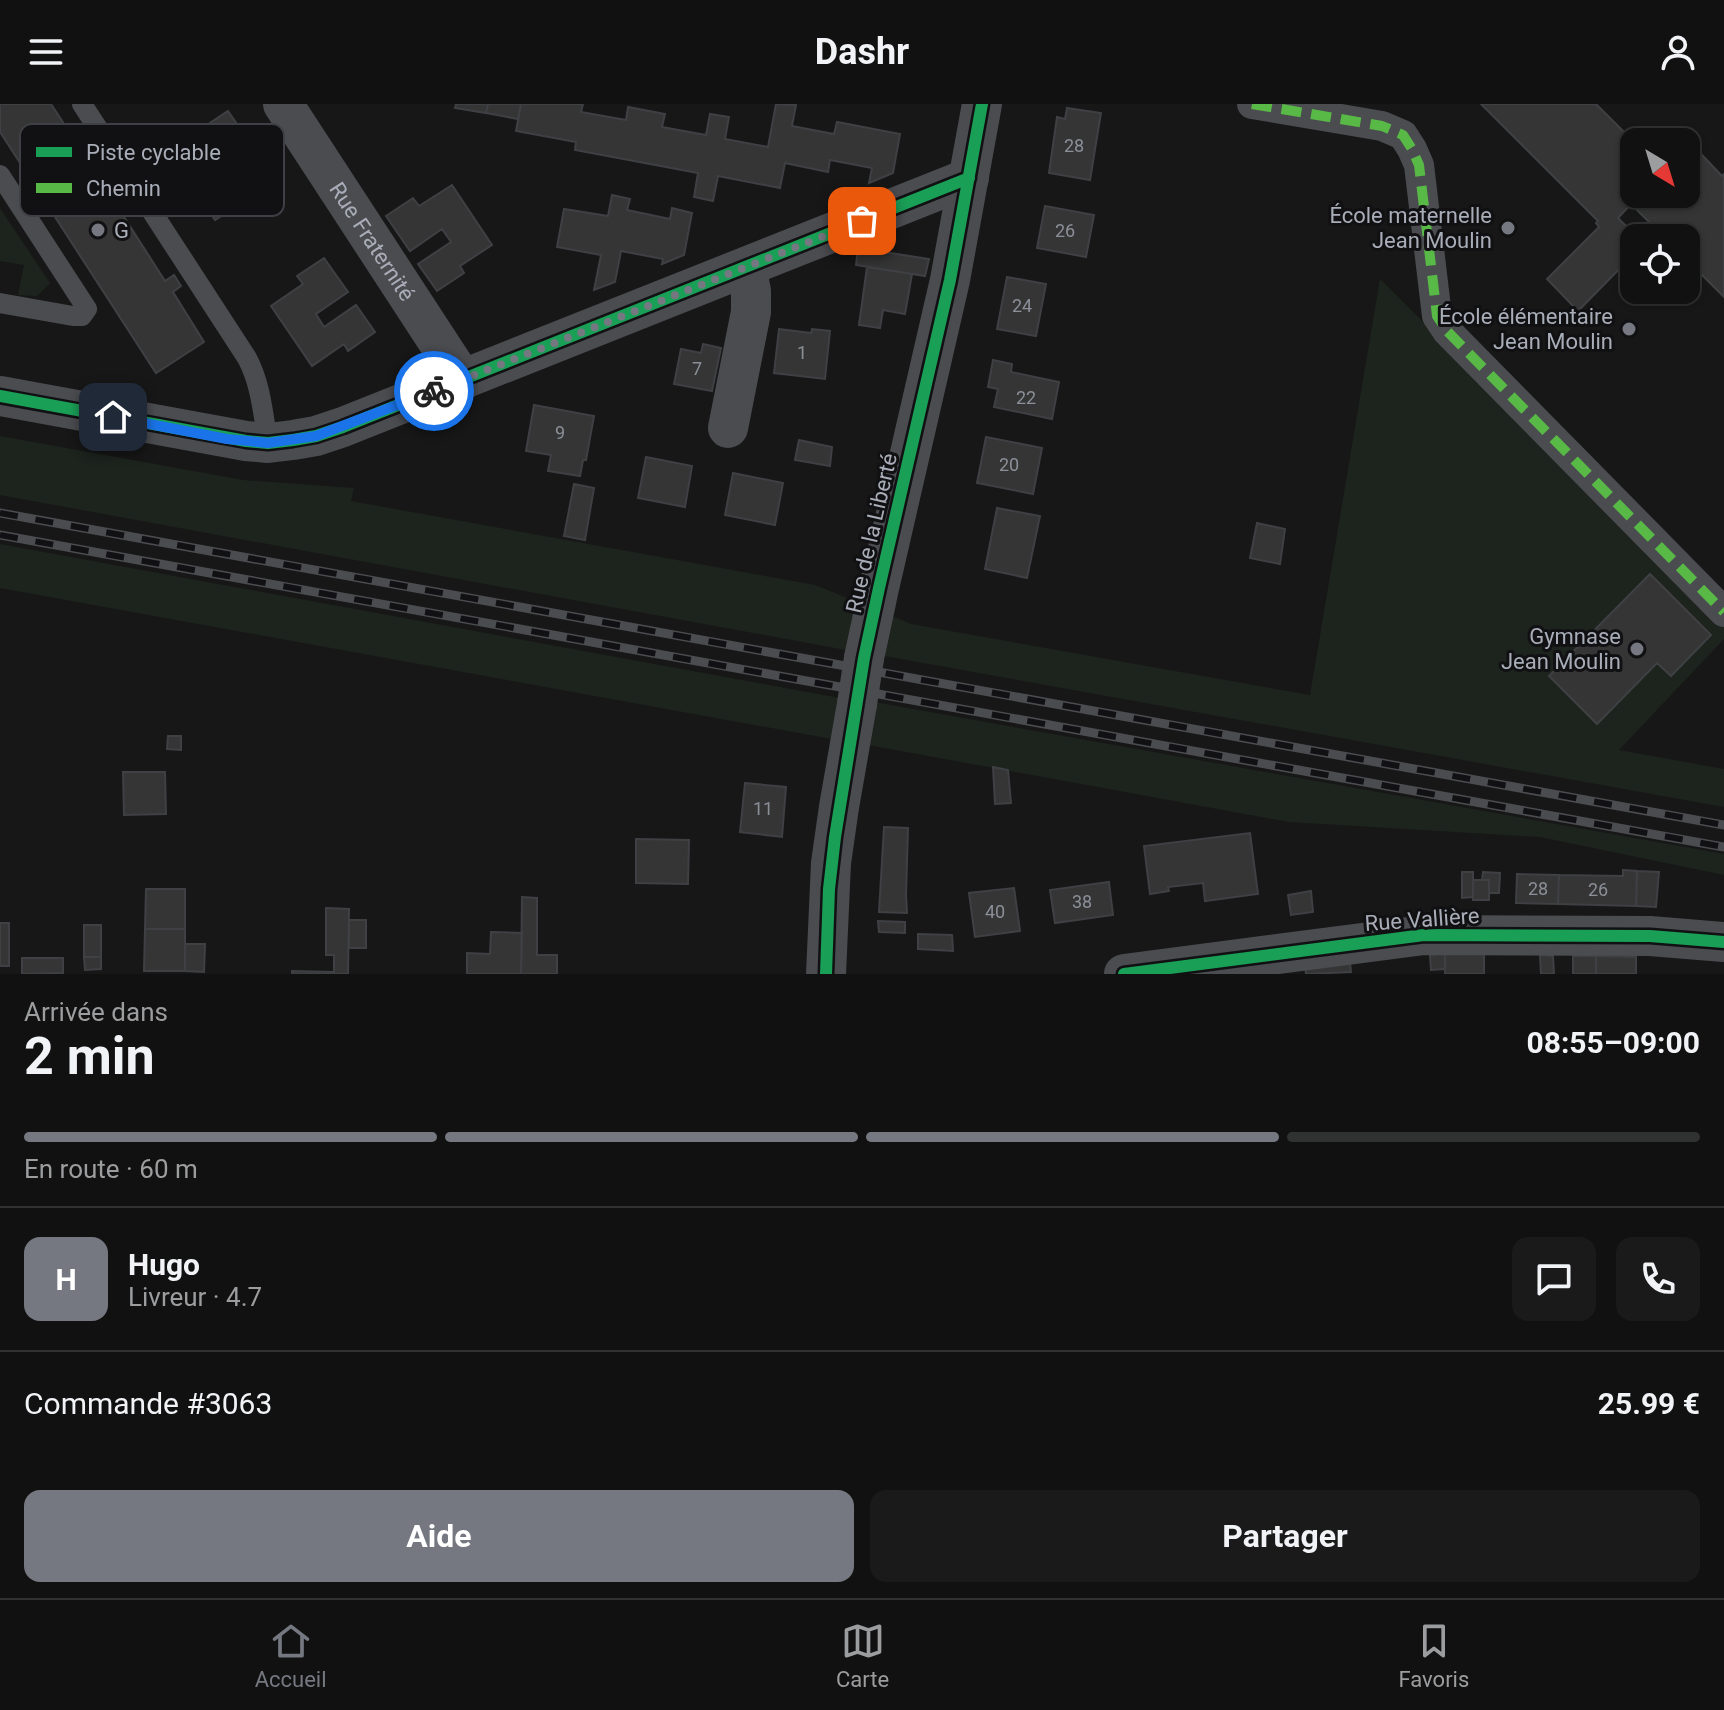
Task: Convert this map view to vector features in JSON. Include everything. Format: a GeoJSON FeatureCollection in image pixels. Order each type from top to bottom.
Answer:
{"type":"FeatureCollection","features":[{"type":"Feature","properties":{"kind":"street","name":"Rue Fraternité"},"geometry":{"type":"LineString","coordinates":[[283,104],[463,380]]}},
{"type":"Feature","properties":{"kind":"street"},"geometry":{"type":"LineString","coordinates":[[1252,104],[1382,126],[1403,135],[1419,165],[1437,316],[1447,331],[1724,612]]}},
{"type":"Feature","properties":{"kind":"street","name":"Rue de la Liberté"},"geometry":{"type":"LineString","coordinates":[[826,974],[831,863],[864,658],[908,456],[943,315],[969,178],[973,110]]}},
{"type":"Feature","properties":{"kind":"street"},"geometry":{"type":"LineString","coordinates":[[0,396],[227,439],[268,443],[316,436],[969,178]]}},
{"type":"Feature","properties":{"kind":"street"},"geometry":{"type":"LineString","coordinates":[[728,428],[751,312],[746,267]]}},
{"type":"Feature","properties":{"kind":"street","name":"Rue Vallière"},"geometry":{"type":"LineString","coordinates":[[1124,974],[1424,935],[1650,936],[1724,942]]}},
{"type":"Feature","properties":{"kind":"lane"},"geometry":{"type":"LineString","coordinates":[[82,104],[95,124]]}},
{"type":"Feature","properties":{"kind":"lane"},"geometry":{"type":"LineString","coordinates":[[0,175],[20,206]]}},
{"type":"Feature","properties":{"kind":"lane"},"geometry":{"type":"LineString","coordinates":[[0,303],[73,316],[82,316],[87,309],[27,216]]}},
{"type":"Feature","properties":{"kind":"lane"},"geometry":{"type":"LineString","coordinates":[[155,216],[255,372],[268,443]]}},
{"type":"Feature","properties":{"kind":"shaded area"},"geometry":{"type":"Polygon","coordinates":[[[0,208],[50,283],[37,296],[18,295],[24,265],[0,261],[0,208]]]}},
{"type":"Feature","properties":{"kind":"shaded area"},"geometry":{"type":"Polygon","coordinates":[[[1380,279],[1724,623],[1724,639],[1619,750],[1724,769],[1724,807],[879,655],[890,615],[911,624],[1310,695],[1380,279]]]}},
{"type":"Feature","properties":{"kind":"shaded area"},"geometry":{"type":"Polygon","coordinates":[[[0,436],[243,480],[354,488],[351,501],[815,585],[862,604],[846,650],[0,495],[0,436]]]}},
{"type":"Feature","properties":{"kind":"shaded area"},"geometry":{"type":"Polygon","coordinates":[[[0,544],[840,698],[832,739],[0,588],[0,544]]]}},
{"type":"Feature","properties":{"kind":"shaded area"},"geometry":{"type":"Polygon","coordinates":[[[874,702],[1724,854],[1724,875],[1540,837],[1289,822],[868,745],[874,702]]]}},
{"type":"Feature","properties":{"kind":"building","name":"G"},"geometry":{"type":"Polygon","coordinates":[[[0,104],[51,104],[64,124],[20,124],[20,163],[0,132],[0,104]]]}},
{"type":"Feature","properties":{"kind":"building"},"geometry":{"type":"Polygon","coordinates":[[[456,104],[488,104],[486,113],[455,108],[456,104]]]}},
{"type":"Feature","properties":{"kind":"building"},"geometry":{"type":"Polygon","coordinates":[[[488,104],[521,104],[518,119],[486,113],[488,104]]]}},
{"type":"Feature","properties":{"kind":"building"},"geometry":{"type":"Polygon","coordinates":[[[521,104],[583,104],[581,112],[626,120],[628,107],[665,114],[662,127],[706,135],[710,114],[729,117],[725,139],[768,147],[776,104],[796,105],[792,126],[834,134],[837,122],[900,134],[893,173],[869,183],[872,168],[830,160],[828,172],[785,163],[780,188],[718,176],[713,201],[694,197],[698,173],[575,150],[576,142],[516,131],[521,104]]]}},
{"type":"Feature","properties":{"kind":"building"},"geometry":{"type":"Polygon","coordinates":[[[1481,104],[1596,104],[1620,128],[1620,208],[1627,208],[1618,218],[1624,224],[1620,224],[1620,268],[1578,311],[1547,279],[1599,227],[1598,221],[1481,104]]]}},
{"type":"Feature","properties":{"kind":"building"},"geometry":{"type":"Polygon","coordinates":[[[1067,108],[1101,113],[1090,180],[1049,173],[1057,117],[1065,119],[1067,108]]]}},
{"type":"Feature","properties":{"kind":"building"},"geometry":{"type":"Polygon","coordinates":[[[228,111],[237,124],[208,124],[228,111]]]}},
{"type":"Feature","properties":{"kind":"building"},"geometry":{"type":"Polygon","coordinates":[[[1700,153],[1722,176],[1724,174],[1724,297],[1700,273],[1700,224],[1651,224],[1635,208],[1700,208],[1700,153]]]}},
{"type":"Feature","properties":{"kind":"building"},"geometry":{"type":"Polygon","coordinates":[[[452,185],[492,245],[460,266],[464,273],[437,291],[418,264],[451,242],[442,229],[410,251],[386,216],[413,198],[419,206],[452,185]]]}},
{"type":"Feature","properties":{"kind":"building"},"geometry":{"type":"Polygon","coordinates":[[[612,195],[630,199],[627,210],[670,219],[672,208],[692,213],[684,255],[662,264],[663,259],[621,251],[615,282],[594,290],[601,255],[557,247],[564,209],[608,216],[612,195]]]}},
{"type":"Feature","properties":{"kind":"building"},"geometry":{"type":"Polygon","coordinates":[[[1045,206],[1094,215],[1086,257],[1037,248],[1045,206]]]}},
{"type":"Feature","properties":{"kind":"building","name":"G"},"geometry":{"type":"Polygon","coordinates":[[[54,216],[123,216],[165,281],[174,275],[181,286],[173,292],[204,342],[156,373],[54,216]]]}},
{"type":"Feature","properties":{"kind":"building"},"geometry":{"type":"Polygon","coordinates":[[[858,248],[929,259],[925,276],[856,265],[858,248]]]}},
{"type":"Feature","properties":{"kind":"building"},"geometry":{"type":"Polygon","coordinates":[[[324,258],[348,292],[316,314],[324,327],[356,305],[375,332],[348,351],[344,344],[312,366],[271,306],[303,284],[297,276],[324,258]]]}},
{"type":"Feature","properties":{"kind":"building"},"geometry":{"type":"Polygon","coordinates":[[[867,267],[912,274],[905,314],[883,310],[880,328],[859,325],[867,267]]]}},
{"type":"Feature","properties":{"kind":"building"},"geometry":{"type":"Polygon","coordinates":[[[1007,277],[1046,284],[1036,336],[997,329],[1007,277]]]}},
{"type":"Feature","properties":{"kind":"building"},"geometry":{"type":"Polygon","coordinates":[[[779,329],[811,333],[812,329],[830,331],[825,379],[774,373],[779,329]]]}},
{"type":"Feature","properties":{"kind":"building"},"geometry":{"type":"Polygon","coordinates":[[[703,344],[721,348],[712,391],[674,384],[681,349],[701,353],[703,344]]]}},
{"type":"Feature","properties":{"kind":"building"},"geometry":{"type":"Polygon","coordinates":[[[993,360],[1012,364],[1011,372],[1059,382],[1052,419],[994,407],[998,389],[988,387],[993,360]]]}},
{"type":"Feature","properties":{"kind":"building"},"geometry":{"type":"Polygon","coordinates":[[[534,405],[594,416],[580,476],[548,471],[551,455],[526,451],[534,405]]]}},
{"type":"Feature","properties":{"kind":"building"},"geometry":{"type":"Polygon","coordinates":[[[986,437],[1042,448],[1033,494],[977,483],[986,437]]]}},
{"type":"Feature","properties":{"kind":"building"},"geometry":{"type":"Polygon","coordinates":[[[799,440],[832,447],[830,466],[795,460],[799,440]]]}},
{"type":"Feature","properties":{"kind":"building"},"geometry":{"type":"Polygon","coordinates":[[[646,457],[692,466],[685,507],[638,498],[646,457]]]}},
{"type":"Feature","properties":{"kind":"building"},"geometry":{"type":"Polygon","coordinates":[[[733,473],[783,483],[775,525],[725,515],[733,473]]]}},
{"type":"Feature","properties":{"kind":"building"},"geometry":{"type":"Polygon","coordinates":[[[574,484],[594,488],[585,540],[564,536],[574,484]]]}},
{"type":"Feature","properties":{"kind":"building"},"geometry":{"type":"Polygon","coordinates":[[[997,508],[1040,516],[1027,578],[985,569],[997,508]]]}},
{"type":"Feature","properties":{"kind":"building"},"geometry":{"type":"Polygon","coordinates":[[[1257,523],[1285,529],[1280,564],[1250,558],[1257,523]]]}},
{"type":"Feature","properties":{"kind":"building","name":"Gymnase Jean Moulin"},"geometry":{"type":"Polygon","coordinates":[[[1650,574],[1711,635],[1671,676],[1657,663],[1597,724],[1549,676],[1650,574]]]}},
{"type":"Feature","properties":{"kind":"building"},"geometry":{"type":"Polygon","coordinates":[[[168,736],[181,736],[181,750],[167,749],[168,736]]]}},
{"type":"Feature","properties":{"kind":"building"},"geometry":{"type":"Polygon","coordinates":[[[993,767],[1008,770],[1011,803],[995,804],[993,767]]]}},
{"type":"Feature","properties":{"kind":"building"},"geometry":{"type":"Polygon","coordinates":[[[123,772],[165,772],[166,814],[124,815],[123,772]]]}},
{"type":"Feature","properties":{"kind":"building"},"geometry":{"type":"Polygon","coordinates":[[[745,783],[786,787],[782,837],[740,832],[745,783]]]}},
{"type":"Feature","properties":{"kind":"building"},"geometry":{"type":"Polygon","coordinates":[[[884,827],[908,828],[907,913],[879,912],[884,827]]]}},
{"type":"Feature","properties":{"kind":"building"},"geometry":{"type":"Polygon","coordinates":[[[1250,833],[1258,894],[1205,901],[1203,883],[1168,887],[1169,891],[1150,894],[1144,846],[1250,833]]]}},
{"type":"Feature","properties":{"kind":"building"},"geometry":{"type":"Polygon","coordinates":[[[636,839],[689,840],[688,884],[636,883],[636,839]]]}},
{"type":"Feature","properties":{"kind":"building"},"geometry":{"type":"Polygon","coordinates":[[[1623,870],[1637,871],[1636,906],[1558,904],[1559,875],[1623,876],[1623,870]]]}},
{"type":"Feature","properties":{"kind":"building"},"geometry":{"type":"Polygon","coordinates":[[[1637,871],[1659,872],[1656,907],[1636,906],[1637,871]]]}},
{"type":"Feature","properties":{"kind":"building"},"geometry":{"type":"Polygon","coordinates":[[[1462,872],[1473,872],[1473,897],[1462,898],[1462,872]]]}},
{"type":"Feature","properties":{"kind":"building"},"geometry":{"type":"Polygon","coordinates":[[[1483,872],[1500,873],[1499,893],[1489,893],[1489,880],[1482,880],[1483,872]]]}},
{"type":"Feature","properties":{"kind":"building"},"geometry":{"type":"Polygon","coordinates":[[[1517,874],[1559,875],[1558,904],[1516,903],[1517,874]]]}},
{"type":"Feature","properties":{"kind":"building"},"geometry":{"type":"Polygon","coordinates":[[[1473,880],[1489,880],[1489,900],[1473,900],[1473,880]]]}},
{"type":"Feature","properties":{"kind":"building"},"geometry":{"type":"Polygon","coordinates":[[[1109,882],[1113,915],[1055,923],[1050,890],[1109,882]]]}},
{"type":"Feature","properties":{"kind":"building"},"geometry":{"type":"Polygon","coordinates":[[[1014,888],[1020,931],[975,937],[969,893],[1014,888]]]}},
{"type":"Feature","properties":{"kind":"building"},"geometry":{"type":"Polygon","coordinates":[[[146,889],[185,889],[185,929],[145,929],[146,889]]]}},
{"type":"Feature","properties":{"kind":"building"},"geometry":{"type":"Polygon","coordinates":[[[1311,891],[1313,912],[1291,915],[1288,895],[1311,891]]]}},
{"type":"Feature","properties":{"kind":"building"},"geometry":{"type":"Polygon","coordinates":[[[522,897],[537,898],[537,955],[557,955],[557,974],[521,974],[522,897]]]}},
{"type":"Feature","properties":{"kind":"building"},"geometry":{"type":"Polygon","coordinates":[[[326,908],[349,909],[348,974],[292,974],[292,971],[334,972],[334,955],[326,955],[326,908]]]}},
{"type":"Feature","properties":{"kind":"building"},"geometry":{"type":"Polygon","coordinates":[[[349,920],[366,920],[366,948],[349,948],[349,920]]]}},
{"type":"Feature","properties":{"kind":"building"},"geometry":{"type":"Polygon","coordinates":[[[878,921],[905,922],[905,933],[879,932],[878,921]]]}},
{"type":"Feature","properties":{"kind":"building"},"geometry":{"type":"Polygon","coordinates":[[[0,923],[9,923],[9,966],[0,966],[0,923]]]}},
{"type":"Feature","properties":{"kind":"building"},"geometry":{"type":"Polygon","coordinates":[[[84,925],[101,925],[101,957],[84,957],[84,925]]]}},
{"type":"Feature","properties":{"kind":"building"},"geometry":{"type":"Polygon","coordinates":[[[145,929],[185,929],[185,971],[144,971],[145,929]]]}},
{"type":"Feature","properties":{"kind":"building"},"geometry":{"type":"Polygon","coordinates":[[[491,932],[522,933],[521,974],[467,974],[467,953],[490,954],[491,932]]]}},
{"type":"Feature","properties":{"kind":"building"},"geometry":{"type":"Polygon","coordinates":[[[918,934],[952,935],[953,951],[918,949],[918,934]]]}},
{"type":"Feature","properties":{"kind":"building"},"geometry":{"type":"Polygon","coordinates":[[[185,944],[205,944],[204,972],[185,971],[185,944]]]}},
{"type":"Feature","properties":{"kind":"building"},"geometry":{"type":"Polygon","coordinates":[[[1445,953],[1445,969],[1431,970],[1430,955],[1445,953]]]}},
{"type":"Feature","properties":{"kind":"building"},"geometry":{"type":"Polygon","coordinates":[[[1445,953],[1484,954],[1484,974],[1445,974],[1445,953]]]}},
{"type":"Feature","properties":{"kind":"building"},"geometry":{"type":"Polygon","coordinates":[[[1540,955],[1553,956],[1554,974],[1541,974],[1540,955]]]}},
{"type":"Feature","properties":{"kind":"building"},"geometry":{"type":"Polygon","coordinates":[[[1573,956],[1596,956],[1596,974],[1573,974],[1573,956]]]}},
{"type":"Feature","properties":{"kind":"building"},"geometry":{"type":"Polygon","coordinates":[[[1596,956],[1636,957],[1636,974],[1596,974],[1596,956]]]}},
{"type":"Feature","properties":{"kind":"building"},"geometry":{"type":"Polygon","coordinates":[[[84,957],[101,957],[101,969],[85,970],[84,957]]]}},
{"type":"Feature","properties":{"kind":"building"},"geometry":{"type":"Polygon","coordinates":[[[22,958],[63,958],[63,973],[22,974],[22,958]]]}},
{"type":"Feature","properties":{"kind":"building"},"geometry":{"type":"Polygon","coordinates":[[[1350,962],[1351,972],[1306,974],[1305,967],[1350,962]]]}},
{"type":"Feature","properties":{"kind":"railway"},"geometry":{"type":"LineString","coordinates":[[0,513],[1724,825]]}},
{"type":"Feature","properties":{"kind":"railway"},"geometry":{"type":"LineString","coordinates":[[0,535],[1724,847]]}},
{"type":"Feature","properties":{"kind":"marked path"},"geometry":{"type":"LineString","coordinates":[[1252,104],[1382,126],[1403,135],[1419,165],[1437,316],[1447,331],[1724,612]]}},
{"type":"Feature","properties":{"kind":"cycle path"},"geometry":{"type":"LineString","coordinates":[[826,974],[829,889],[835,837],[864,658],[950,280],[982,104]]}},
{"type":"Feature","properties":{"kind":"cycle path"},"geometry":{"type":"LineString","coordinates":[[0,396],[246,441],[268,443],[316,436],[969,178]]}},
{"type":"Feature","properties":{"kind":"cycle path"},"geometry":{"type":"LineString","coordinates":[[1124,974],[1424,935],[1650,936],[1724,942]]}},
{"type":"Feature","properties":{"kind":"way so far"},"geometry":{"type":"LineString","coordinates":[[434,391],[862,221]]}},
{"type":"Feature","properties":{"kind":"place","name":"École maternelle Jean Moulin"},"geometry":{"type":"Point","coordinates":[1508,228]}},
{"type":"Feature","properties":{"kind":"place","name":"G"},"geometry":{"type":"Point","coordinates":[98,230]}},
{"type":"Feature","properties":{"kind":"place","name":"École élémentaire Jean Moulin"},"geometry":{"type":"Point","coordinates":[1629,329]}},
{"type":"Feature","properties":{"kind":"place","name":"Gymnase Jean Moulin"},"geometry":{"type":"Point","coordinates":[1637,649]}},
{"type":"Feature","properties":{"kind":"route"},"geometry":{"type":"LineString","coordinates":[[113,417],[227,439],[268,443],[316,436],[434,391]]}}]}
